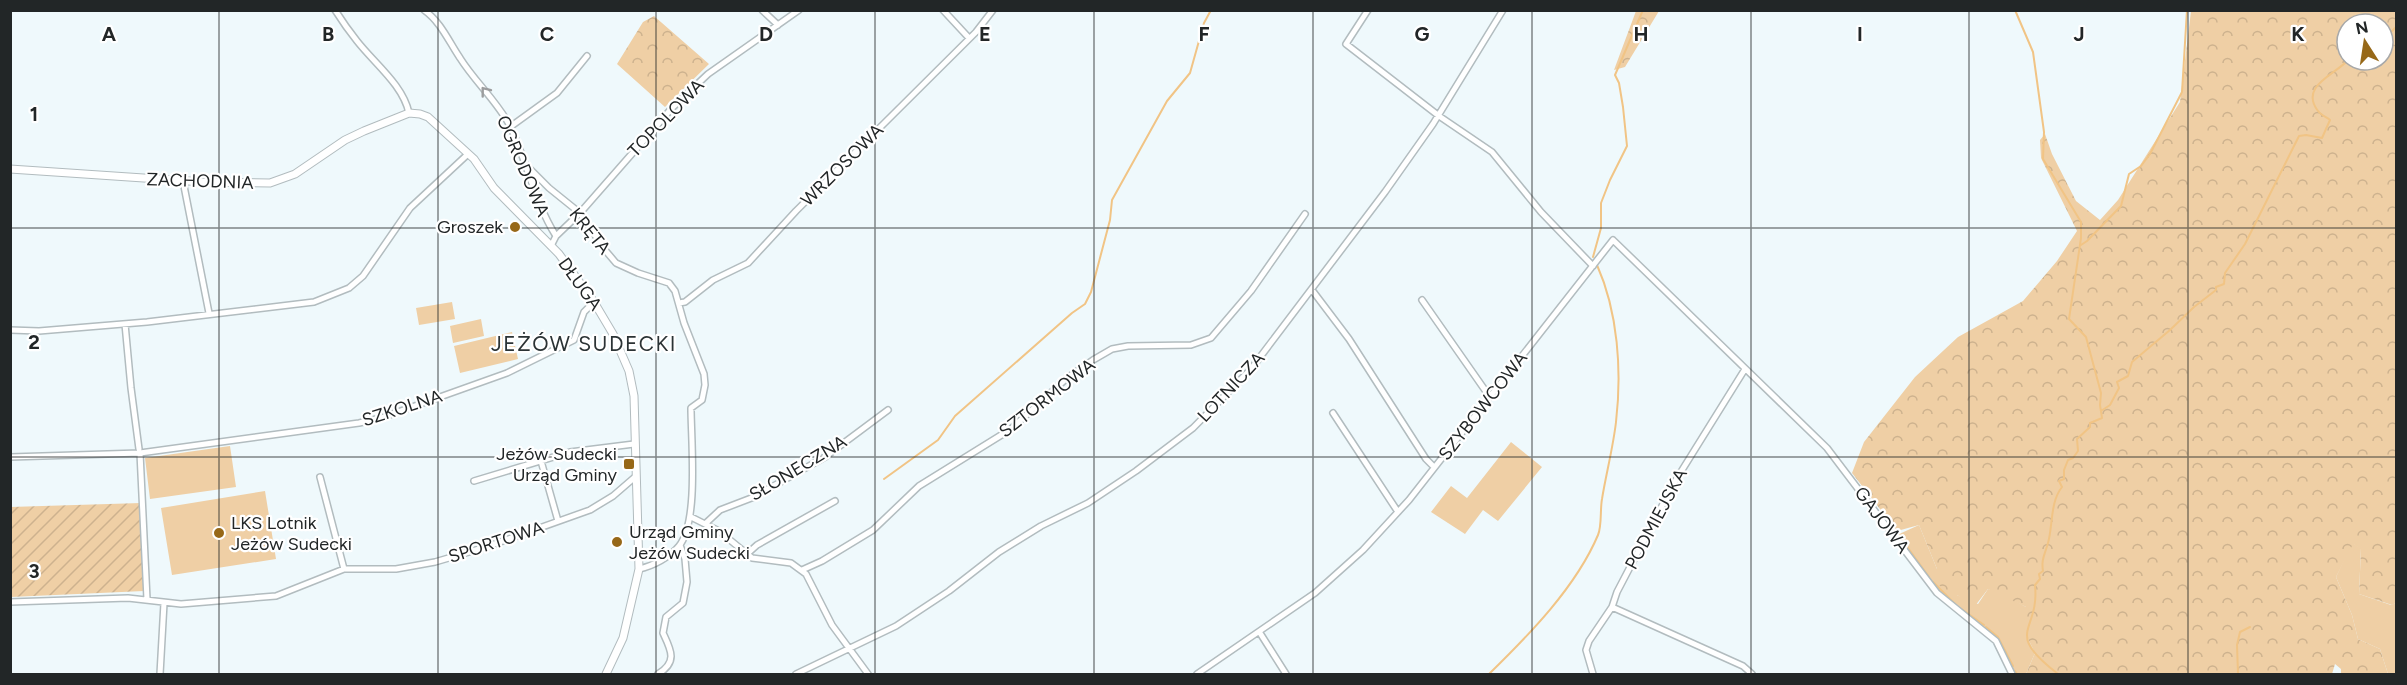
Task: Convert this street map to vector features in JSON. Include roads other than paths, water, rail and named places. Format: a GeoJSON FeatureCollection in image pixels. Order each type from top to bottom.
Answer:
{"type":"FeatureCollection","features":[{"type":"Feature","properties":{"kind":"street"},"geometry":{"type":"LineString","coordinates":[[335,10],[357,41],[397,88],[410,113]]}},
{"type":"Feature","properties":{"kind":"street","name":"OGRODOWA"},"geometry":{"type":"LineString","coordinates":[[424,10],[438,23],[461,60],[504,115],[526,166],[544,217],[556,236]]}},
{"type":"Feature","properties":{"kind":"street"},"geometry":{"type":"LineString","coordinates":[[762,10],[778,25]]}},
{"type":"Feature","properties":{"kind":"street","name":"TOPOLOWA"},"geometry":{"type":"LineString","coordinates":[[551,246],[556,236],[580,213],[672,108],[708,74],[799,10]]}},
{"type":"Feature","properties":{"kind":"street"},"geometry":{"type":"LineString","coordinates":[[943,10],[969,38]]}},
{"type":"Feature","properties":{"kind":"street","name":"WRZOSOWA"},"geometry":{"type":"LineString","coordinates":[[680,303],[685,302],[713,280],[748,263],[811,195],[969,38],[993,10]]}},
{"type":"Feature","properties":{"kind":"street"},"geometry":{"type":"LineString","coordinates":[[1368,10],[1346,44],[1439,116],[1492,152],[1541,212],[1593,266]]}},
{"type":"Feature","properties":{"kind":"street","name":"LOTNICZA"},"geometry":{"type":"LineString","coordinates":[[796,675],[896,626],[949,591],[999,552],[1041,526],[1088,503],[1136,471],[1193,428],[1251,369],[1312,290],[1439,116],[1503,10]]}},
{"type":"Feature","properties":{"kind":"street"},"geometry":{"type":"LineString","coordinates":[[510,127],[557,93],[587,57]]}},
{"type":"Feature","properties":{"kind":"street","name":"DŁUGA"},"geometry":{"type":"LineString","coordinates":[[410,113],[428,117],[468,154],[494,188],[551,246],[594,302],[613,334],[629,371],[633,396],[639,569],[623,638],[606,675]]}},
{"type":"Feature","properties":{"kind":"street","name":"ZACHODNIA"},"geometry":{"type":"LineString","coordinates":[[10,169],[252,184],[283,179],[295,174],[345,140],[410,113]]}},
{"type":"Feature","properties":{"kind":"street"},"geometry":{"type":"LineString","coordinates":[[10,330],[39,331],[125,324],[314,302],[349,288],[363,276],[410,208],[468,154]]}},
{"type":"Feature","properties":{"kind":"street","name":"KRĘTA"},"geometry":{"type":"LineString","coordinates":[[526,166],[580,213],[616,263],[638,273],[669,282],[680,303],[684,323],[704,374],[705,385],[702,400],[691,408],[691,517]]}},
{"type":"Feature","properties":{"kind":"street"},"geometry":{"type":"LineString","coordinates":[[183,181],[209,313]]}},
{"type":"Feature","properties":{"kind":"street","name":"SZTORMOWA"},"geometry":{"type":"LineString","coordinates":[[802,570],[822,561],[873,530],[919,486],[1011,429],[1067,378],[1093,360],[1112,350],[1128,346],[1191,345],[1211,338],[1251,291],[1305,214]]}},
{"type":"Feature","properties":{"kind":"street","name":"SZYBOWCOWA"},"geometry":{"type":"LineString","coordinates":[[1197,675],[1260,633],[1344,569],[1398,512],[1613,240],[1745,369]]}},
{"type":"Feature","properties":{"kind":"street"},"geometry":{"type":"LineString","coordinates":[[1312,290],[1348,339],[1426,459],[1434,467]]}},
{"type":"Feature","properties":{"kind":"street"},"geometry":{"type":"LineString","coordinates":[[1422,300],[1487,393],[1491,395]]}},
{"type":"Feature","properties":{"kind":"street","name":"SZKOLNA"},"geometry":{"type":"LineString","coordinates":[[10,457],[140,451],[359,423],[381,418],[507,373],[565,345],[574,340],[584,312],[594,302]]}},
{"type":"Feature","properties":{"kind":"street"},"geometry":{"type":"LineString","coordinates":[[125,324],[140,451],[147,599]]}},
{"type":"Feature","properties":{"kind":"street","name":"PODMIEJSKA"},"geometry":{"type":"LineString","coordinates":[[1593,675],[1586,650],[1589,640],[1612,608],[1617,592],[1674,483],[1745,369]]}},
{"type":"Feature","properties":{"kind":"street","name":"GAJOWA"},"geometry":{"type":"LineString","coordinates":[[1745,369],[1833,455],[1937,593],[1996,641],[2012,675]]}},
{"type":"Feature","properties":{"kind":"street","name":"SŁONECZNA"},"geometry":{"type":"LineString","coordinates":[[706,523],[720,510],[754,496],[825,457],[888,410]]}},
{"type":"Feature","properties":{"kind":"street"},"geometry":{"type":"LineString","coordinates":[[1333,413],[1398,512]]}},
{"type":"Feature","properties":{"kind":"street"},"geometry":{"type":"LineString","coordinates":[[474,481],[570,452],[634,444]]}},
{"type":"Feature","properties":{"kind":"street"},"geometry":{"type":"LineString","coordinates":[[541,461],[558,521]]}},
{"type":"Feature","properties":{"kind":"street"},"geometry":{"type":"LineString","coordinates":[[320,477],[344,569]]}},
{"type":"Feature","properties":{"kind":"street","name":"SPORTOWA"},"geometry":{"type":"LineString","coordinates":[[10,602],[107,598],[147,599],[164,603],[222,602],[276,596],[344,569],[396,569],[435,562],[590,510],[613,496],[635,477]]}},
{"type":"Feature","properties":{"kind":"street"},"geometry":{"type":"LineString","coordinates":[[747,554],[757,545],[835,501]]}},
{"type":"Feature","properties":{"kind":"street"},"geometry":{"type":"LineString","coordinates":[[639,569],[669,555],[680,545],[691,517],[706,523],[752,558],[791,563],[802,570],[822,602],[832,625],[868,675]]}},
{"type":"Feature","properties":{"kind":"street"},"geometry":{"type":"LineString","coordinates":[[658,675],[671,659],[671,648],[663,633],[666,617],[683,603],[687,582],[685,559],[680,545]]}},
{"type":"Feature","properties":{"kind":"street"},"geometry":{"type":"LineString","coordinates":[[160,675],[164,603]]}},
{"type":"Feature","properties":{"kind":"street"},"geometry":{"type":"LineString","coordinates":[[1612,608],[1743,666],[1752,675]]}},
{"type":"Feature","properties":{"kind":"street"},"geometry":{"type":"LineString","coordinates":[[1260,633],[1286,675]]}},
{"type":"Feature","properties":{"kind":"waterway"},"geometry":{"type":"LineString","coordinates":[[884,479],[938,440],[955,416],[1085,304],[1091,292],[1110,220],[1112,200],[1167,101],[1190,73],[1204,23],[1211,10]]}},
{"type":"Feature","properties":{"kind":"waterway"},"geometry":{"type":"LineString","coordinates":[[1593,257],[1601,228],[1601,203],[1627,146],[1619,83],[1615,75],[1643,10]]}},
{"type":"Feature","properties":{"kind":"waterway"},"geometry":{"type":"LineString","coordinates":[[2015,10],[2033,52],[2044,132],[2043,159],[2081,222],[2081,238],[2069,319],[2086,337],[2101,393],[2102,418],[2090,423],[2090,427],[2077,439],[2078,451],[2073,458],[2068,460],[2064,470],[2064,479],[2059,481],[2062,487],[2055,500],[2050,536],[2043,560],[2043,571],[2039,574],[2040,579],[2035,585],[2033,613],[2027,631],[2027,640],[2031,649],[2058,674]]}},
{"type":"Feature","properties":{"kind":"waterway"},"geometry":{"type":"LineString","coordinates":[[2081,245],[2121,206],[2129,174],[2141,166],[2150,154],[2182,92],[2187,10]]}},
{"type":"Feature","properties":{"kind":"waterway"},"geometry":{"type":"LineString","coordinates":[[2101,411],[2110,405],[2119,388],[2117,382],[2128,376],[2132,362],[2216,290],[2216,287],[2224,284],[2225,273],[2245,244],[2299,136],[2322,138],[2330,120],[2318,111],[2313,102],[2313,95],[2321,82],[2335,71]]}},
{"type":"Feature","properties":{"kind":"waterway"},"geometry":{"type":"LineString","coordinates":[[1489,674],[1535,627],[1564,592],[1589,554],[1599,531],[1602,499],[1616,422],[1619,383],[1614,322],[1610,302],[1597,265]]}},
{"type":"Feature","properties":{"kind":"waterway"},"geometry":{"type":"LineString","coordinates":[[1898,534],[1929,577]]}},
{"type":"Feature","properties":{"kind":"waterway"},"geometry":{"type":"LineString","coordinates":[[1933,582],[1956,605]]}},
{"type":"Feature","properties":{"kind":"waterway"},"geometry":{"type":"LineString","coordinates":[[1960,608],[1984,625]]}},
{"type":"Feature","properties":{"kind":"waterway"},"geometry":{"type":"LineString","coordinates":[[1986,627],[1998,637],[2013,666]]}},
{"type":"Feature","properties":{"kind":"waterway"},"geometry":{"type":"LineString","coordinates":[[2238,674],[2237,645],[2240,632],[2250,627]]}},
{"type":"Feature","properties":{"kind":"place","name":"Groszek"},"geometry":{"type":"Point","coordinates":[515,227]}},
{"type":"Feature","properties":{"kind":"place","name":"Jeżów Sudecki Urząd Gminy"},"geometry":{"type":"Point","coordinates":[629,464]}},
{"type":"Feature","properties":{"kind":"place","name":"LKS Lotnik Jeżów Sudecki"},"geometry":{"type":"Point","coordinates":[219,533]}},
{"type":"Feature","properties":{"kind":"place","name":"Urząd Gminy Jeżów Sudecki"},"geometry":{"type":"Point","coordinates":[617,542]}},
{"type":"Feature","properties":{"kind":"district","name":"JEŻÓW SUDECKI"},"geometry":{"type":"Point","coordinates":[584,343]}}]}
